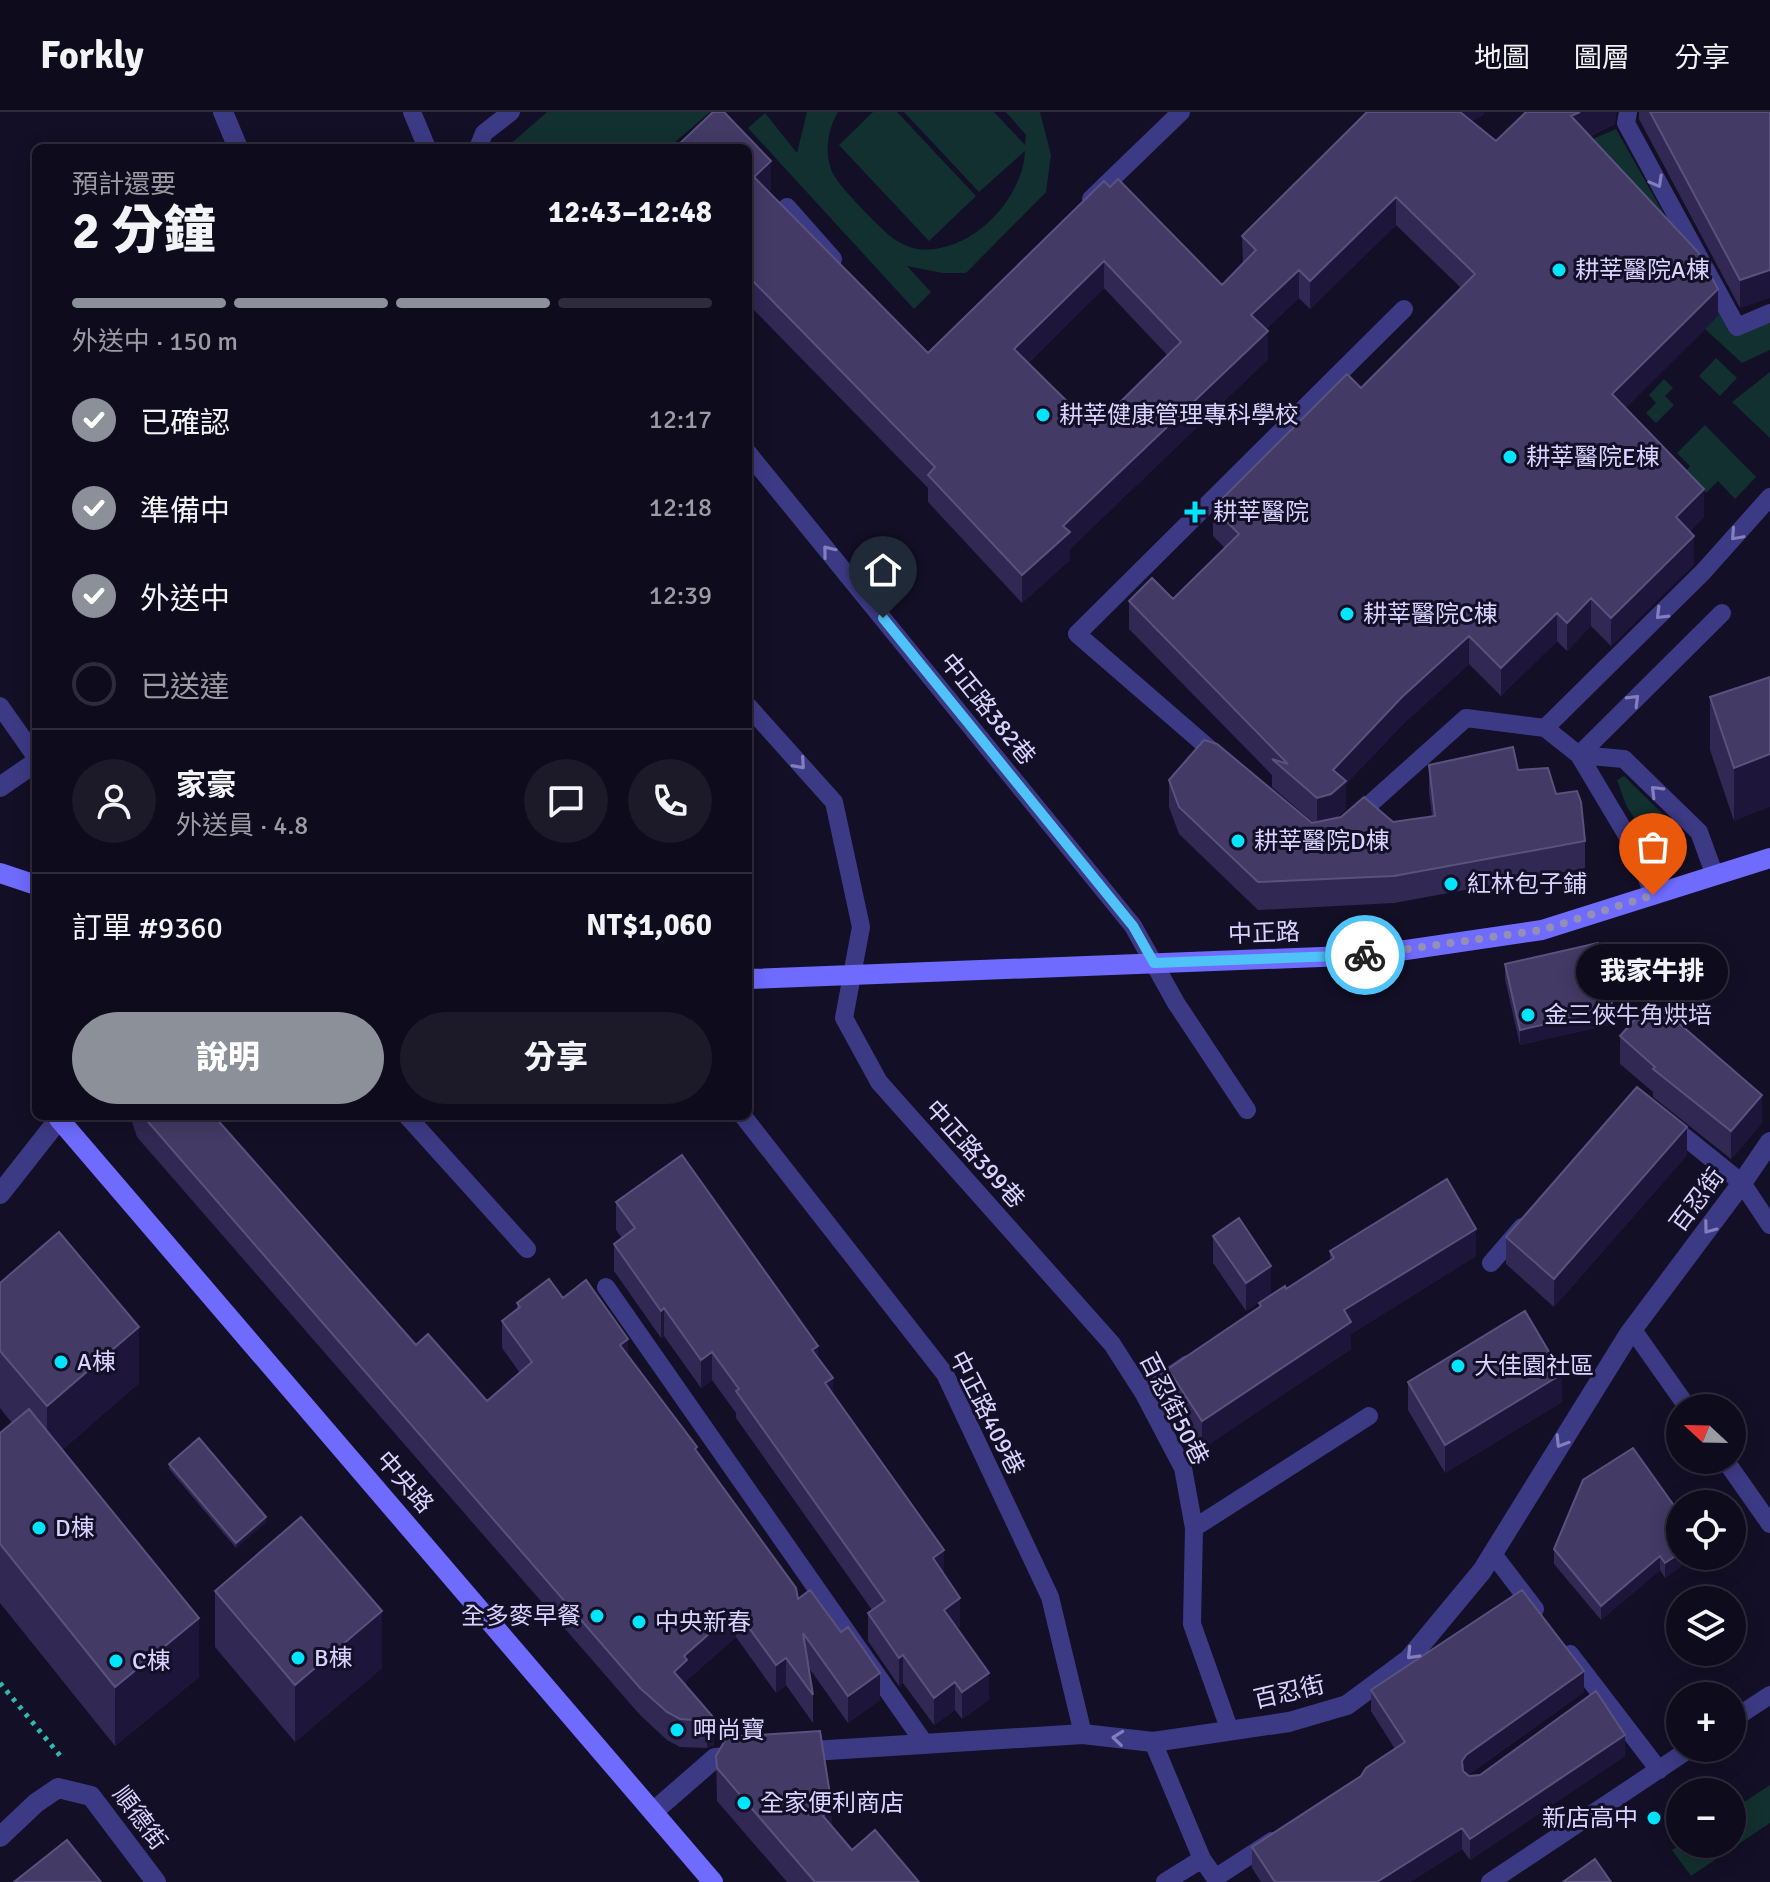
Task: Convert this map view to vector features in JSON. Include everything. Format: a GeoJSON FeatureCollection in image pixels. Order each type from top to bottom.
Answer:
{"type":"FeatureCollection","features":[{"type":"Feature","properties":{"kind":"street"},"geometry":{"type":"LineString","coordinates":[[223,112],[236,144]]}},
{"type":"Feature","properties":{"kind":"street"},"geometry":{"type":"LineString","coordinates":[[0,787],[32,762]]}},
{"type":"Feature","properties":{"kind":"street","name":"中正路"},"geometry":{"type":"LineString","coordinates":[[752,979],[1372,955],[1542,930],[1770,858]]}},
{"type":"Feature","properties":{"kind":"street"},"geometry":{"type":"LineString","coordinates":[[0,873],[32,884]]}},
{"type":"Feature","properties":{"kind":"street"},"geometry":{"type":"LineString","coordinates":[[0,1194],[58,1120]]}},
{"type":"Feature","properties":{"kind":"street","name":"中央路"},"geometry":{"type":"LineString","coordinates":[[62,1120],[713,1882]]}},
{"type":"Feature","properties":{"kind":"street","name":"百忍街"},"geometry":{"type":"LineString","coordinates":[[653,1812],[715,1758],[1083,1734],[1153,1742],[1289,1722],[1347,1705],[1409,1659],[1482,1571],[1633,1330],[1770,1142]]}},
{"type":"Feature","properties":{"kind":"street","name":"順德街"},"geometry":{"type":"LineString","coordinates":[[0,1837],[36,1803],[58,1788],[82,1792],[91,1796],[156,1882]]}},
{"type":"Feature","properties":{"kind":"lane"},"geometry":{"type":"LineString","coordinates":[[412,112],[425,144]]}},
{"type":"Feature","properties":{"kind":"lane"},"geometry":{"type":"LineString","coordinates":[[480,144],[484,133],[511,112]]}},
{"type":"Feature","properties":{"kind":"lane"},"geometry":{"type":"LineString","coordinates":[[1080,209],[1181,112]]}},
{"type":"Feature","properties":{"kind":"lane"},"geometry":{"type":"LineString","coordinates":[[1628,112],[1626,123],[1737,327],[1770,313]]}},
{"type":"Feature","properties":{"kind":"lane"},"geometry":{"type":"LineString","coordinates":[[787,207],[850,278]]}},
{"type":"Feature","properties":{"kind":"lane"},"geometry":{"type":"LineString","coordinates":[[1231,767],[1077,634],[1404,309]]}},
{"type":"Feature","properties":{"kind":"lane","name":"中正路382巷"},"geometry":{"type":"LineString","coordinates":[[752,458],[1133,926],[1176,1003],[1247,1110]]}},
{"type":"Feature","properties":{"kind":"lane"},"geometry":{"type":"LineString","coordinates":[[1545,728],[1703,572],[1770,497]]}},
{"type":"Feature","properties":{"kind":"lane"},"geometry":{"type":"LineString","coordinates":[[1579,755],[1722,613]]}},
{"type":"Feature","properties":{"kind":"lane"},"geometry":{"type":"LineString","coordinates":[[0,706],[32,753]]}},
{"type":"Feature","properties":{"kind":"lane","name":"中正路399巷"},"geometry":{"type":"LineString","coordinates":[[752,710],[834,802],[861,927],[844,1018],[879,1082],[1112,1344]]}},
{"type":"Feature","properties":{"kind":"lane"},"geometry":{"type":"LineString","coordinates":[[1337,833],[1466,718],[1545,728],[1579,755],[1638,854],[1653,895]]}},
{"type":"Feature","properties":{"kind":"lane"},"geometry":{"type":"LineString","coordinates":[[1579,755],[1624,759],[1699,832],[1715,876]]}},
{"type":"Feature","properties":{"kind":"lane"},"geometry":{"type":"LineString","coordinates":[[1659,1117],[1742,1183],[1770,1225]]}},
{"type":"Feature","properties":{"kind":"lane"},"geometry":{"type":"LineString","coordinates":[[411,1120],[527,1249]]}},
{"type":"Feature","properties":{"kind":"lane","name":"中正路409巷"},"geometry":{"type":"LineString","coordinates":[[746,1120],[945,1374],[1050,1597],[1083,1734]]}},
{"type":"Feature","properties":{"kind":"lane"},"geometry":{"type":"LineString","coordinates":[[1491,1263],[1532,1216]]}},
{"type":"Feature","properties":{"kind":"lane"},"geometry":{"type":"LineString","coordinates":[[606,1287],[925,1744]]}},
{"type":"Feature","properties":{"kind":"lane"},"geometry":{"type":"LineString","coordinates":[[1633,1330],[1678,1394]]}},
{"type":"Feature","properties":{"kind":"lane","name":"百忍街50巷"},"geometry":{"type":"LineString","coordinates":[[1112,1344],[1144,1394],[1183,1468],[1194,1528],[1192,1624],[1230,1731]]}},
{"type":"Feature","properties":{"kind":"lane"},"geometry":{"type":"LineString","coordinates":[[1144,1394],[1207,1351]]}},
{"type":"Feature","properties":{"kind":"lane"},"geometry":{"type":"LineString","coordinates":[[1194,1528],[1369,1416]]}},
{"type":"Feature","properties":{"kind":"lane"},"geometry":{"type":"LineString","coordinates":[[1735,1474],[1770,1524]]}},
{"type":"Feature","properties":{"kind":"lane"},"geometry":{"type":"LineString","coordinates":[[1493,1554],[1551,1630],[1594,1698],[1659,1770]]}},
{"type":"Feature","properties":{"kind":"lane"},"geometry":{"type":"LineString","coordinates":[[1746,1711],[1770,1695]]}},
{"type":"Feature","properties":{"kind":"lane"},"geometry":{"type":"LineString","coordinates":[[1153,1742],[1202,1859],[1217,1880],[1291,1828]]}},
{"type":"Feature","properties":{"kind":"lane"},"geometry":{"type":"LineString","coordinates":[[1490,1882],[1671,1762]]}},
{"type":"Feature","properties":{"kind":"lane"},"geometry":{"type":"LineString","coordinates":[[1165,1882],[1202,1859]]}},
{"type":"Feature","properties":{"kind":"path"},"geometry":{"type":"LineString","coordinates":[[0,1683],[62,1758]]}},
{"type":"Feature","properties":{"kind":"green space"},"geometry":{"type":"Polygon","coordinates":[[[547,112],[710,112],[673,144],[511,144],[547,112]]]}},
{"type":"Feature","properties":{"kind":"green space"},"geometry":{"type":"Polygon","coordinates":[[[807,112],[838,112],[828,144],[829,161],[835,177],[884,231],[910,247],[936,249],[955,244],[989,221],[1014,188],[1022,170],[1025,151],[979,192],[904,112],[994,112],[1025,145],[1026,135],[1006,112],[1040,112],[1051,155],[1046,192],[966,273],[943,273],[907,266],[931,292],[914,309],[748,128],[765,113],[797,153],[807,112]]]}},
{"type":"Feature","properties":{"kind":"green space"},"geometry":{"type":"Polygon","coordinates":[[[873,112],[897,112],[976,196],[929,241],[839,145],[873,112]]]}},
{"type":"Feature","properties":{"kind":"green space"},"geometry":{"type":"Polygon","coordinates":[[[1616,129],[1732,335],[1770,319],[1770,350],[1742,363],[1705,329],[1715,319],[1588,141],[1616,129]]]}},
{"type":"Feature","properties":{"kind":"green space"},"geometry":{"type":"Polygon","coordinates":[[[1716,358],[1737,378],[1720,396],[1699,376],[1716,358]]]}},
{"type":"Feature","properties":{"kind":"green space"},"geometry":{"type":"Polygon","coordinates":[[[1770,372],[1770,438],[1732,402],[1770,372]]]}},
{"type":"Feature","properties":{"kind":"green space"},"geometry":{"type":"Polygon","coordinates":[[[1664,379],[1673,388],[1665,396],[1674,405],[1656,423],[1646,413],[1656,403],[1649,395],[1664,379]]]}},
{"type":"Feature","properties":{"kind":"green space"},"geometry":{"type":"Polygon","coordinates":[[[1705,425],[1756,477],[1735,499],[1718,481],[1706,493],[1685,472],[1690,466],[1677,453],[1705,425]]]}},
{"type":"Feature","properties":{"kind":"green space"},"geometry":{"type":"Polygon","coordinates":[[[1624,776],[1671,822],[1679,839],[1653,849],[1626,805],[1617,780],[1624,776]]]}},
{"type":"Feature","properties":{"kind":"green space"},"geometry":{"type":"Polygon","coordinates":[[[1770,1785],[1770,1823],[1746,1839],[1746,1801],[1770,1785]]]}},
{"type":"Feature","properties":{"kind":"green space"},"geometry":{"type":"Polygon","coordinates":[[[1678,1858],[1718,1858],[1691,1876],[1678,1858]]]}},
{"type":"Feature","properties":{"kind":"building"},"geometry":{"type":"Polygon","coordinates":[[[713,112],[724,112],[771,161],[754,177],[928,353],[1104,181],[1110,187],[1118,179],[1222,285],[1256,250],[1242,236],[1367,112],[1460,112],[1496,141],[1526,112],[1580,112],[1571,116],[1698,252],[1718,289],[1612,394],[1704,489],[1676,517],[1694,536],[1611,618],[1591,598],[1567,623],[1557,613],[1501,668],[1469,636],[1402,697],[1333,770],[1346,781],[1331,794],[1317,798],[1272,759],[1288,764],[1129,601],[1152,578],[1173,599],[1239,534],[1213,508],[1347,374],[1361,388],[1475,274],[1396,197],[1310,281],[1299,270],[1251,315],[1268,331],[1063,526],[1070,532],[1022,575],[928,475],[935,467],[752,280],[752,144],[679,144],[713,112]],[[1104,261],[1014,349],[1094,428],[1181,342],[1104,261]]]}},
{"type":"Feature","properties":{"kind":"building"},"geometry":{"type":"Polygon","coordinates":[[[1650,112],[1770,112],[1770,270],[1740,280],[1650,112]]]}},
{"type":"Feature","properties":{"kind":"building"},"geometry":{"type":"Polygon","coordinates":[[[1770,677],[1770,754],[1734,768],[1710,697],[1770,677]]]}},
{"type":"Feature","properties":{"kind":"building"},"geometry":{"type":"Polygon","coordinates":[[[1204,740],[1217,744],[1312,823],[1341,817],[1364,797],[1393,822],[1435,816],[1429,765],[1513,747],[1518,770],[1548,768],[1556,794],[1577,791],[1585,841],[1394,876],[1258,882],[1179,807],[1169,780],[1204,740]]]}},
{"type":"Feature","properties":{"kind":"building"},"geometry":{"type":"Polygon","coordinates":[[[1598,943],[1613,1009],[1520,1030],[1505,964],[1598,943]]]}},
{"type":"Feature","properties":{"kind":"building"},"geometry":{"type":"Polygon","coordinates":[[[1652,1000],[1762,1095],[1731,1131],[1653,1069],[1655,1067],[1620,1036],[1652,1000]]]}},
{"type":"Feature","properties":{"kind":"building"},"geometry":{"type":"Polygon","coordinates":[[[1637,1087],[1687,1127],[1554,1279],[1506,1237],[1637,1087]]]}},
{"type":"Feature","properties":{"kind":"building"},"geometry":{"type":"Polygon","coordinates":[[[146,1120],[218,1120],[416,1345],[428,1334],[487,1401],[532,1362],[502,1321],[520,1307],[517,1303],[549,1279],[563,1298],[586,1280],[628,1339],[620,1345],[697,1447],[695,1449],[796,1588],[798,1599],[810,1590],[841,1632],[848,1627],[880,1673],[848,1696],[803,1633],[813,1695],[786,1658],[776,1665],[736,1610],[684,1656],[687,1660],[674,1672],[714,1718],[707,1721],[680,1719],[667,1712],[640,1688],[146,1120]]]}},
{"type":"Feature","properties":{"kind":"building"},"geometry":{"type":"Polygon","coordinates":[[[682,1155],[818,1346],[812,1350],[833,1378],[825,1383],[944,1550],[933,1558],[960,1598],[944,1610],[989,1673],[962,1692],[955,1682],[934,1698],[903,1655],[899,1658],[868,1613],[885,1601],[736,1391],[739,1389],[712,1352],[701,1360],[664,1308],[661,1311],[614,1244],[635,1228],[616,1202],[682,1155]]]}},
{"type":"Feature","properties":{"kind":"building"},"geometry":{"type":"Polygon","coordinates":[[[1447,1179],[1476,1229],[1344,1310],[1351,1322],[1202,1421],[1168,1369],[1261,1306],[1259,1303],[1334,1258],[1330,1251],[1447,1179]]]}},
{"type":"Feature","properties":{"kind":"building"},"geometry":{"type":"Polygon","coordinates":[[[1239,1218],[1271,1266],[1246,1283],[1213,1236],[1239,1218]]]}},
{"type":"Feature","properties":{"kind":"building"},"geometry":{"type":"Polygon","coordinates":[[[59,1232],[139,1327],[47,1406],[0,1351],[0,1283],[59,1232]]]}},
{"type":"Feature","properties":{"kind":"building"},"geometry":{"type":"Polygon","coordinates":[[[1525,1311],[1562,1374],[1445,1445],[1408,1382],[1525,1311]]]}},
{"type":"Feature","properties":{"kind":"building"},"geometry":{"type":"Polygon","coordinates":[[[29,1409],[199,1618],[115,1687],[0,1544],[0,1433],[29,1409]]]}},
{"type":"Feature","properties":{"kind":"building"},"geometry":{"type":"Polygon","coordinates":[[[199,1438],[266,1517],[236,1543],[169,1464],[199,1438]]]}},
{"type":"Feature","properties":{"kind":"building"},"geometry":{"type":"Polygon","coordinates":[[[1633,1448],[1666,1494],[1666,1562],[1660,1556],[1601,1606],[1554,1549],[1583,1480],[1633,1448]]]}},
{"type":"Feature","properties":{"kind":"building"},"geometry":{"type":"Polygon","coordinates":[[[301,1517],[382,1611],[295,1685],[215,1591],[301,1517]]]}},
{"type":"Feature","properties":{"kind":"building"},"geometry":{"type":"Polygon","coordinates":[[[1522,1590],[1584,1671],[1466,1755],[1462,1761],[1463,1771],[1469,1776],[1480,1775],[1596,1691],[1625,1735],[1470,1839],[1462,1828],[1377,1882],[1275,1882],[1252,1847],[1361,1776],[1366,1768],[1405,1742],[1371,1690],[1522,1590]]]}},
{"type":"Feature","properties":{"kind":"building"},"geometry":{"type":"Polygon","coordinates":[[[820,1731],[832,1807],[823,1816],[852,1850],[875,1830],[919,1882],[815,1882],[717,1768],[716,1756],[727,1737],[820,1731]]]}},
{"type":"Feature","properties":{"kind":"building"},"geometry":{"type":"Polygon","coordinates":[[[67,1840],[101,1882],[14,1882],[67,1840]]]}},
{"type":"Feature","properties":{"kind":"building"},"geometry":{"type":"Polygon","coordinates":[[[1595,1859],[1611,1882],[1563,1882],[1595,1859]]]}},
{"type":"Feature","properties":{"kind":"way so far"},"geometry":{"type":"LineString","coordinates":[[1365,955],[1542,930],[1653,895]]}},
{"type":"Feature","properties":{"kind":"place","name":"耕莘醫院A棟"},"geometry":{"type":"Point","coordinates":[1559,270]}},
{"type":"Feature","properties":{"kind":"place","name":"耕莘健康管理專科學校"},"geometry":{"type":"Point","coordinates":[1043,415]}},
{"type":"Feature","properties":{"kind":"place","name":"耕莘醫院E棟"},"geometry":{"type":"Point","coordinates":[1510,457]}},
{"type":"Feature","properties":{"kind":"place","name":"耕莘醫院"},"geometry":{"type":"Point","coordinates":[1195,512]}},
{"type":"Feature","properties":{"kind":"place","name":"耕莘醫院C棟"},"geometry":{"type":"Point","coordinates":[1347,614]}},
{"type":"Feature","properties":{"kind":"place","name":"耕莘醫院D棟"},"geometry":{"type":"Point","coordinates":[1238,841]}},
{"type":"Feature","properties":{"kind":"place","name":"紅林包子鋪"},"geometry":{"type":"Point","coordinates":[1451,884]}},
{"type":"Feature","properties":{"kind":"place","name":"我家牛排"},"geometry":{"type":"Point","coordinates":[1653,895]}},
{"type":"Feature","properties":{"kind":"place","name":"金三俠牛角烘培"},"geometry":{"type":"Point","coordinates":[1528,1015]}},
{"type":"Feature","properties":{"kind":"place","name":"A棟"},"geometry":{"type":"Point","coordinates":[61,1362]}},
{"type":"Feature","properties":{"kind":"place","name":"大佳園社區"},"geometry":{"type":"Point","coordinates":[1458,1366]}},
{"type":"Feature","properties":{"kind":"place","name":"D棟"},"geometry":{"type":"Point","coordinates":[39,1528]}},
{"type":"Feature","properties":{"kind":"place","name":"全多麥早餐"},"geometry":{"type":"Point","coordinates":[597,1616]}},
{"type":"Feature","properties":{"kind":"place","name":"中央新春"},"geometry":{"type":"Point","coordinates":[639,1622]}},
{"type":"Feature","properties":{"kind":"place","name":"B棟"},"geometry":{"type":"Point","coordinates":[298,1658]}},
{"type":"Feature","properties":{"kind":"place","name":"C棟"},"geometry":{"type":"Point","coordinates":[116,1661]}},
{"type":"Feature","properties":{"kind":"place","name":"呷尚寶"},"geometry":{"type":"Point","coordinates":[677,1730]}},
{"type":"Feature","properties":{"kind":"place","name":"全家便利商店"},"geometry":{"type":"Point","coordinates":[744,1803]}},
{"type":"Feature","properties":{"kind":"place","name":"新店高中"},"geometry":{"type":"Point","coordinates":[1654,1818]}},
{"type":"Feature","properties":{"kind":"route"},"geometry":{"type":"LineString","coordinates":[[883,618],[1133,926],[1154,963],[1365,955]]}}]}
